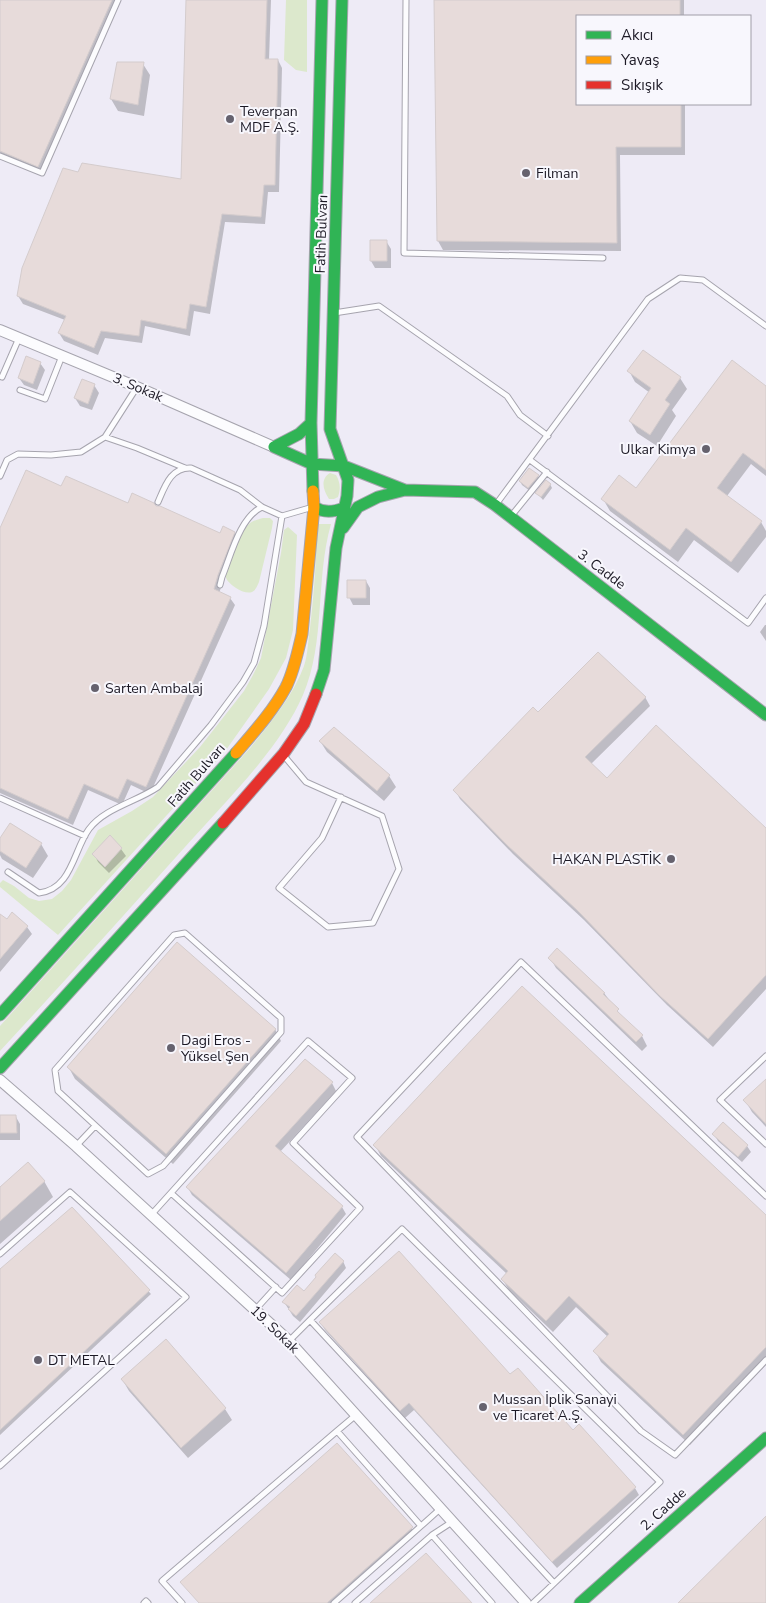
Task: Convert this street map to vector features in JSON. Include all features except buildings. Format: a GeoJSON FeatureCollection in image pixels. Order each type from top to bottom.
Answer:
{"type":"FeatureCollection","features":[{"type":"Feature","properties":{"kind":"main road","name":"Fatih Bulvarı"},"geometry":{"type":"LineString","coordinates":[[0,1015],[253,733],[286,686],[298,651],[302,634],[314,507],[312,424],[322,0]]}},
{"type":"Feature","properties":{"kind":"main road","name":"Fatih Bulvarı"},"geometry":{"type":"LineString","coordinates":[[0,1068],[236,809],[283,754],[304,724],[321,683],[326,658],[335,556],[347,496],[348,480],[344,466],[336,452],[330,429],[342,0]]}},
{"type":"Feature","properties":{"kind":"main road"},"geometry":{"type":"LineString","coordinates":[[274,447],[296,438],[312,424]]}},
{"type":"Feature","properties":{"kind":"main road"},"geometry":{"type":"LineString","coordinates":[[274,447],[312,464],[344,466],[405,490]]}},
{"type":"Feature","properties":{"kind":"main road"},"geometry":{"type":"LineString","coordinates":[[340,532],[358,507],[378,497],[405,490]]}},
{"type":"Feature","properties":{"kind":"main road","name":"3. Cadde"},"geometry":{"type":"LineString","coordinates":[[405,490],[475,492],[495,505],[766,715]]}},
{"type":"Feature","properties":{"kind":"main road"},"geometry":{"type":"LineString","coordinates":[[314,507],[320,511],[334,512],[344,508]]}},
{"type":"Feature","properties":{"kind":"main road","name":"2. Cadde"},"geometry":{"type":"LineString","coordinates":[[580,1603],[766,1438]]}},
{"type":"Feature","properties":{"kind":"street","name":"3. Sokak"},"geometry":{"type":"LineString","coordinates":[[0,330],[274,447]]}},
{"type":"Feature","properties":{"kind":"street","name":"19. Sokak"},"geometry":{"type":"LineString","coordinates":[[0,1080],[76,1146],[289,1341],[526,1603]]}},
{"type":"Feature","properties":{"kind":"lane"},"geometry":{"type":"LineString","coordinates":[[0,156],[42,173],[118,0]]}},
{"type":"Feature","properties":{"kind":"lane"},"geometry":{"type":"LineString","coordinates":[[406,0],[404,254],[603,258]]}},
{"type":"Feature","properties":{"kind":"lane"},"geometry":{"type":"LineString","coordinates":[[495,505],[648,299],[680,278],[703,280],[766,326]]}},
{"type":"Feature","properties":{"kind":"lane"},"geometry":{"type":"LineString","coordinates":[[334,313],[380,306],[507,396],[520,415],[548,436]]}},
{"type":"Feature","properties":{"kind":"lane"},"geometry":{"type":"LineString","coordinates":[[0,378],[19,338]]}},
{"type":"Feature","properties":{"kind":"lane"},"geometry":{"type":"LineString","coordinates":[[20,390],[45,399],[62,355]]}},
{"type":"Feature","properties":{"kind":"lane"},"geometry":{"type":"LineString","coordinates":[[0,476],[7,460],[18,454],[51,455],[81,452],[106,437],[137,387]]}},
{"type":"Feature","properties":{"kind":"lane"},"geometry":{"type":"LineString","coordinates":[[106,437],[185,468],[191,468],[240,490],[262,507],[282,516],[314,507]]}},
{"type":"Feature","properties":{"kind":"lane"},"geometry":{"type":"LineString","coordinates":[[530,460],[748,623],[766,598]]}},
{"type":"Feature","properties":{"kind":"lane"},"geometry":{"type":"LineString","coordinates":[[158,502],[171,476],[185,468]]}},
{"type":"Feature","properties":{"kind":"lane"},"geometry":{"type":"LineString","coordinates":[[510,517],[547,472]]}},
{"type":"Feature","properties":{"kind":"lane"},"geometry":{"type":"LineString","coordinates":[[220,586],[244,525],[256,510],[262,507]]}},
{"type":"Feature","properties":{"kind":"lane"},"geometry":{"type":"LineString","coordinates":[[8,872],[39,893],[46,892],[55,887],[73,866],[85,836],[94,823],[110,812],[158,788],[211,725],[243,682],[254,663],[264,626],[282,516]]}},
{"type":"Feature","properties":{"kind":"lane"},"geometry":{"type":"LineString","coordinates":[[283,754],[306,782],[341,797],[382,816],[399,869],[373,923],[328,927],[278,888],[322,838],[341,797]]}},
{"type":"Feature","properties":{"kind":"lane"},"geometry":{"type":"LineString","coordinates":[[0,798],[85,836]]}},
{"type":"Feature","properties":{"kind":"lane"},"geometry":{"type":"LineString","coordinates":[[185,933],[281,1018],[281,1032],[163,1166],[148,1174],[95,1126],[58,1091],[55,1070],[174,936],[185,933]]}},
{"type":"Feature","properties":{"kind":"lane"},"geometry":{"type":"LineString","coordinates":[[766,1196],[521,962],[357,1137],[641,1431],[675,1455],[766,1360]]}},
{"type":"Feature","properties":{"kind":"lane"},"geometry":{"type":"LineString","coordinates":[[151,1215],[308,1041],[352,1078],[293,1143],[360,1208],[282,1293],[171,1193]]}},
{"type":"Feature","properties":{"kind":"lane"},"geometry":{"type":"LineString","coordinates":[[766,1056],[720,1100],[766,1144]]}},
{"type":"Feature","properties":{"kind":"lane"},"geometry":{"type":"LineString","coordinates":[[76,1146],[95,1126]]}},
{"type":"Feature","properties":{"kind":"lane"},"geometry":{"type":"LineString","coordinates":[[0,1254],[70,1192],[186,1298],[0,1466]]}},
{"type":"Feature","properties":{"kind":"lane"},"geometry":{"type":"LineString","coordinates":[[289,1341],[402,1229],[660,1482],[533,1603]]}},
{"type":"Feature","properties":{"kind":"lane"},"geometry":{"type":"LineString","coordinates":[[255,1310],[276,1287]]}},
{"type":"Feature","properties":{"kind":"lane"},"geometry":{"type":"LineString","coordinates":[[310,1320],[554,1583]]}},
{"type":"Feature","properties":{"kind":"lane"},"geometry":{"type":"LineString","coordinates":[[182,1603],[162,1581],[356,1415]]}},
{"type":"Feature","properties":{"kind":"lane"},"geometry":{"type":"LineString","coordinates":[[337,1431],[421,1526]]}},
{"type":"Feature","properties":{"kind":"lane"},"geometry":{"type":"LineString","coordinates":[[334,1603],[440,1509]]}},
{"type":"Feature","properties":{"kind":"lane"},"geometry":{"type":"LineString","coordinates":[[355,1603],[432,1536],[452,1522]]}},
{"type":"Feature","properties":{"kind":"lane"},"geometry":{"type":"LineString","coordinates":[[432,1536],[492,1603]]}},
{"type":"Feature","properties":{"kind":"lane"},"geometry":{"type":"LineString","coordinates":[[144,1603],[146,1601],[148,1603]]}},
{"type":"Feature","properties":{"kind":"green space"},"geometry":{"type":"Polygon","coordinates":[[[286,0],[307,0],[307,72],[296,70],[284,60],[286,0]]]}},
{"type":"Feature","properties":{"kind":"green space"},"geometry":{"type":"Polygon","coordinates":[[[330,473],[336,475],[340,485],[338,497],[334,499],[329,499],[323,485],[325,478],[330,473]]]}},
{"type":"Feature","properties":{"kind":"green space"},"geometry":{"type":"Polygon","coordinates":[[[263,518],[270,518],[273,521],[272,528],[259,582],[256,588],[249,593],[237,589],[230,584],[226,578],[227,567],[233,550],[246,528],[252,522],[263,518]]]}},
{"type":"Feature","properties":{"kind":"green space"},"geometry":{"type":"Polygon","coordinates":[[[316,524],[331,524],[323,567],[315,653],[303,695],[293,715],[266,755],[234,794],[0,1051],[0,1026],[251,747],[274,718],[294,688],[304,666],[307,652],[315,576],[316,524]]]}},
{"type":"Feature","properties":{"kind":"green space"},"geometry":{"type":"Polygon","coordinates":[[[288,527],[297,535],[293,630],[286,658],[269,689],[226,750],[58,935],[0,887],[0,883],[3,880],[29,898],[39,901],[52,899],[71,880],[98,830],[153,797],[200,747],[244,691],[261,658],[284,530],[288,527]]]}},
{"type":"Feature","properties":{"kind":"traffic: fast"},"geometry":{"type":"LineString","coordinates":[[313,491],[311,423],[322,0]]}},
{"type":"Feature","properties":{"kind":"traffic: fast"},"geometry":{"type":"LineString","coordinates":[[316,694],[324,670],[336,548],[347,496],[348,480],[330,429],[342,0]]}},
{"type":"Feature","properties":{"kind":"traffic: fast"},"geometry":{"type":"LineString","coordinates":[[274,447],[299,434],[311,423]]}},
{"type":"Feature","properties":{"kind":"traffic: fast"},"geometry":{"type":"LineString","coordinates":[[274,447],[312,464],[344,466],[405,490]]}},
{"type":"Feature","properties":{"kind":"traffic: fast"},"geometry":{"type":"LineString","coordinates":[[343,528],[358,507],[378,497],[405,490],[475,492],[495,505],[766,715]]}},
{"type":"Feature","properties":{"kind":"traffic: fast"},"geometry":{"type":"LineString","coordinates":[[314,507],[329,511],[344,508]]}},
{"type":"Feature","properties":{"kind":"traffic: fast"},"geometry":{"type":"LineString","coordinates":[[0,1015],[236,753]]}},
{"type":"Feature","properties":{"kind":"traffic: fast"},"geometry":{"type":"LineString","coordinates":[[0,1068],[223,823]]}},
{"type":"Feature","properties":{"kind":"traffic: fast"},"geometry":{"type":"LineString","coordinates":[[580,1603],[766,1438]]}},
{"type":"Feature","properties":{"kind":"traffic: slow"},"geometry":{"type":"LineString","coordinates":[[236,753],[275,704],[286,687],[294,668],[302,634],[314,507],[313,491]]}},
{"type":"Feature","properties":{"kind":"traffic: jam"},"geometry":{"type":"LineString","coordinates":[[223,823],[284,753],[304,724],[316,694]]}},
{"type":"Feature","properties":{"kind":"place","name":"Teverpan MDF A.Ş."},"geometry":{"type":"Point","coordinates":[230,119]}},
{"type":"Feature","properties":{"kind":"place","name":"Filman"},"geometry":{"type":"Point","coordinates":[526,173]}},
{"type":"Feature","properties":{"kind":"place","name":"Ulkar Kimya"},"geometry":{"type":"Point","coordinates":[706,449]}},
{"type":"Feature","properties":{"kind":"place","name":"Sarten Ambalaj"},"geometry":{"type":"Point","coordinates":[95,688]}},
{"type":"Feature","properties":{"kind":"place","name":"HAKAN PLASTİK"},"geometry":{"type":"Point","coordinates":[671,859]}},
{"type":"Feature","properties":{"kind":"place","name":"Dagi Eros - Yüksel Şen"},"geometry":{"type":"Point","coordinates":[171,1048]}},
{"type":"Feature","properties":{"kind":"place","name":"DT METAL"},"geometry":{"type":"Point","coordinates":[38,1360]}},
{"type":"Feature","properties":{"kind":"place","name":"Mussan İplik Sanayi ve Ticaret A.Ş."},"geometry":{"type":"Point","coordinates":[483,1407]}}]}
